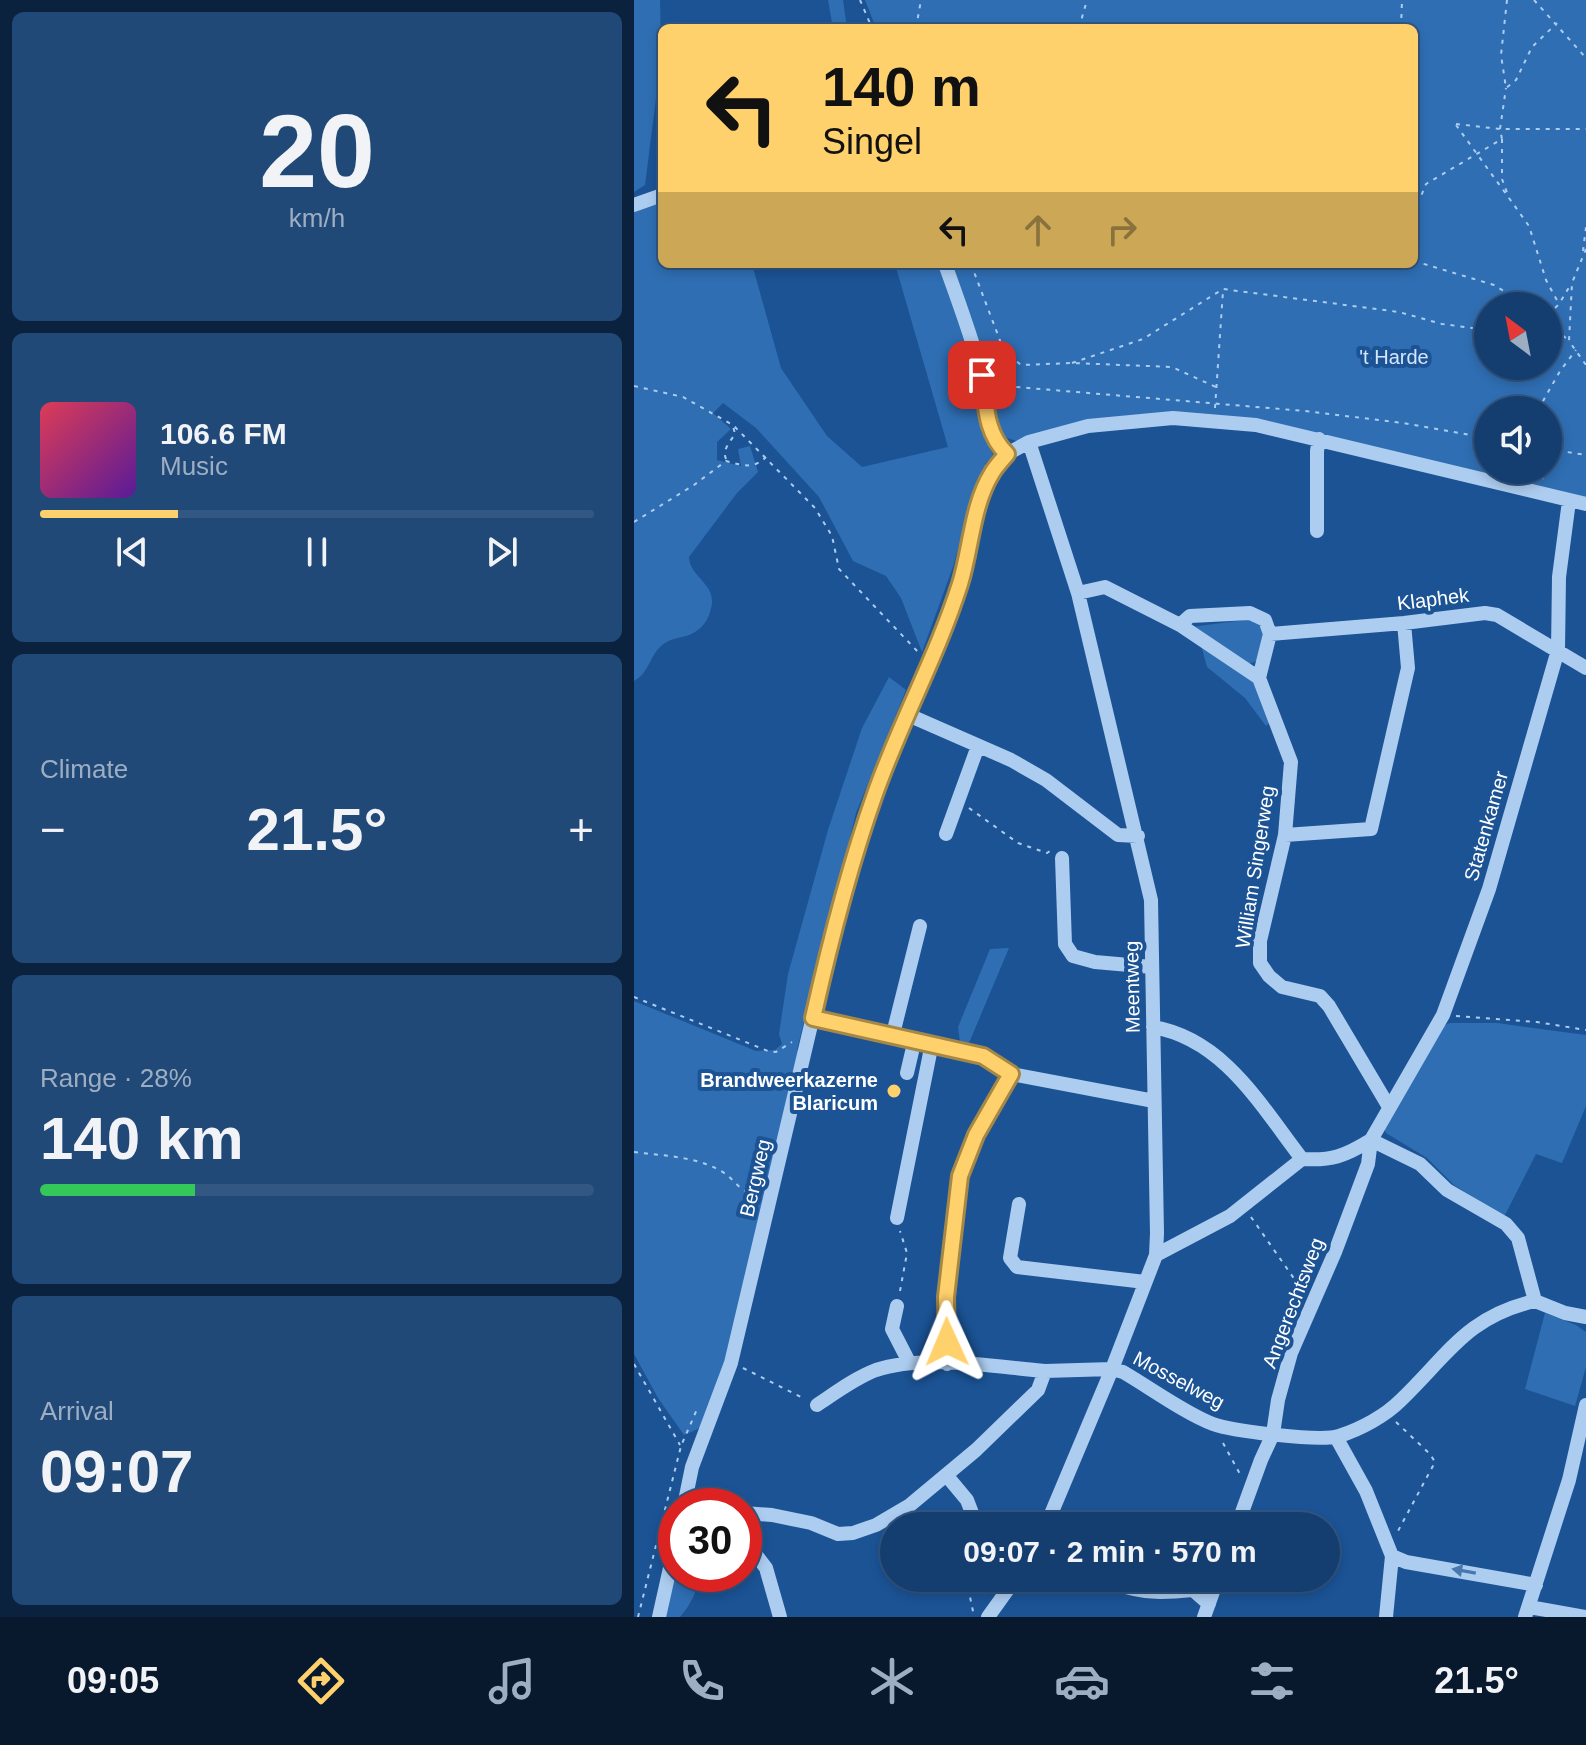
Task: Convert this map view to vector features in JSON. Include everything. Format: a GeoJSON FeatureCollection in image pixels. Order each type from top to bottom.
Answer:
{"type":"FeatureCollection","features":[{"type":"Feature","properties":{"kind":"street"},"geometry":{"type":"LineString","coordinates":[[634,205],[658,196]]}},
{"type":"Feature","properties":{"kind":"street"},"geometry":{"type":"LineString","coordinates":[[946,268],[982,375],[990,430],[1007,454],[1029,442],[1088,426],[1123,421],[1173,418],[1256,425],[1586,504]]}},
{"type":"Feature","properties":{"kind":"street"},"geometry":{"type":"LineString","coordinates":[[1317,531],[1319,439]]}},
{"type":"Feature","properties":{"kind":"street","name":"Meentweg"},"geometry":{"type":"LineString","coordinates":[[1029,442],[1078,593],[1151,900],[1156,1255],[1052,1512]]}},
{"type":"Feature","properties":{"kind":"street","name":"Bergweg"},"geometry":{"type":"LineString","coordinates":[[687,1488],[692,1467],[731,1363],[837,915],[875,794],[906,714],[930,664],[960,583],[982,496],[991,473],[1007,454]]}},
{"type":"Feature","properties":{"kind":"street","name":"Statenkamer"},"geometry":{"type":"LineString","coordinates":[[1371,1140],[1443,1015],[1489,889],[1558,650],[1559,577],[1569,501]]}},
{"type":"Feature","properties":{"kind":"street"},"geometry":{"type":"LineString","coordinates":[[1078,593],[1105,587],[1180,625],[1259,678],[1270,634],[1265,620],[1250,613],[1190,616],[1180,625]]}},
{"type":"Feature","properties":{"kind":"street","name":"Klaphek"},"geometry":{"type":"LineString","coordinates":[[1270,634],[1485,613],[1497,615],[1586,668]]}},
{"type":"Feature","properties":{"kind":"street"},"geometry":{"type":"LineString","coordinates":[[1285,835],[1371,829],[1408,668],[1404,623]]}},
{"type":"Feature","properties":{"kind":"street","name":"William Singerweg"},"geometry":{"type":"LineString","coordinates":[[1259,678],[1291,762],[1285,835],[1260,941],[1260,963],[1282,987],[1320,996],[1329,1006],[1389,1107]]}},
{"type":"Feature","properties":{"kind":"street"},"geometry":{"type":"LineString","coordinates":[[906,714],[1046,780],[1118,835],[1138,836]]}},
{"type":"Feature","properties":{"kind":"street"},"geometry":{"type":"LineString","coordinates":[[946,834],[978,746]]}},
{"type":"Feature","properties":{"kind":"street"},"geometry":{"type":"LineString","coordinates":[[1062,858],[1065,944],[1073,956],[1095,962],[1152,967]]}},
{"type":"Feature","properties":{"kind":"street"},"geometry":{"type":"LineString","coordinates":[[893,1034],[920,926]]}},
{"type":"Feature","properties":{"kind":"street"},"geometry":{"type":"LineString","coordinates":[[813,1018],[983,1056],[1011,1074],[1154,1101]]}},
{"type":"Feature","properties":{"kind":"street"},"geometry":{"type":"LineString","coordinates":[[1153,1027],[1169,1030],[1211,1050],[1244,1084],[1302,1159]]}},
{"type":"Feature","properties":{"kind":"street"},"geometry":{"type":"LineString","coordinates":[[907,1073],[915,1039]]}},
{"type":"Feature","properties":{"kind":"street"},"geometry":{"type":"LineString","coordinates":[[897,1218],[932,1043]]}},
{"type":"Feature","properties":{"kind":"street"},"geometry":{"type":"LineString","coordinates":[[947,1364],[946,1297],[960,1176],[976,1135],[1011,1074]]}},
{"type":"Feature","properties":{"kind":"street"},"geometry":{"type":"LineString","coordinates":[[1156,1255],[1230,1216],[1302,1159],[1326,1160],[1348,1154],[1371,1140],[1420,1164],[1447,1190],[1506,1224],[1518,1238],[1535,1301]]}},
{"type":"Feature","properties":{"kind":"street","name":"Angerechtsweg"},"geometry":{"type":"LineString","coordinates":[[1242,1512],[1273,1434],[1278,1400],[1291,1353],[1368,1164],[1371,1140]]}},
{"type":"Feature","properties":{"kind":"street"},"geometry":{"type":"LineString","coordinates":[[1019,1204],[1010,1258],[1017,1267],[1145,1282]]}},
{"type":"Feature","properties":{"kind":"street"},"geometry":{"type":"LineString","coordinates":[[1386,1617],[1392,1556],[1366,1491],[1336,1437],[1386,1413],[1450,1347],[1497,1313],[1535,1301],[1565,1313],[1586,1317]]}},
{"type":"Feature","properties":{"kind":"street"},"geometry":{"type":"LineString","coordinates":[[897,1306],[892,1329],[909,1362]]}},
{"type":"Feature","properties":{"kind":"street","name":"Mosselweg"},"geometry":{"type":"LineString","coordinates":[[817,1405],[875,1371],[909,1362],[1045,1371],[1112,1369],[1123,1372],[1213,1424],[1273,1434],[1336,1437]]}},
{"type":"Feature","properties":{"kind":"street"},"geometry":{"type":"LineString","coordinates":[[762,1514],[811,1523],[838,1534],[853,1533],[876,1525],[910,1505],[947,1476],[1038,1390],[1045,1371]]}},
{"type":"Feature","properties":{"kind":"street"},"geometry":{"type":"LineString","coordinates":[[1586,1405],[1569,1480],[1527,1612],[1586,1617]]}},
{"type":"Feature","properties":{"kind":"street"},"geometry":{"type":"LineString","coordinates":[[947,1476],[967,1500],[972,1512]]}},
{"type":"Feature","properties":{"kind":"street"},"geometry":{"type":"LineString","coordinates":[[1392,1556],[1406,1562],[1536,1585]]}},
{"type":"Feature","properties":{"kind":"street"},"geometry":{"type":"LineString","coordinates":[[762,1563],[780,1617]]}},
{"type":"Feature","properties":{"kind":"street"},"geometry":{"type":"LineString","coordinates":[[659,1617],[665,1592]]}},
{"type":"Feature","properties":{"kind":"street"},"geometry":{"type":"LineString","coordinates":[[988,1617],[1006,1592]]}},
{"type":"Feature","properties":{"kind":"street"},"geometry":{"type":"LineString","coordinates":[[1140,1592],[1174,1592]]}},
{"type":"Feature","properties":{"kind":"street"},"geometry":{"type":"LineString","coordinates":[[1194,1592],[1206,1610]]}},
{"type":"Feature","properties":{"kind":"path"},"geometry":{"type":"LineString","coordinates":[[860,0],[870,24]]}},
{"type":"Feature","properties":{"kind":"path"},"geometry":{"type":"LineString","coordinates":[[917,24],[921,0]]}},
{"type":"Feature","properties":{"kind":"path"},"geometry":{"type":"LineString","coordinates":[[1081,24],[1087,0]]}},
{"type":"Feature","properties":{"kind":"path"},"geometry":{"type":"LineString","coordinates":[[1401,24],[1402,0]]}},
{"type":"Feature","properties":{"kind":"path"},"geometry":{"type":"LineString","coordinates":[[1507,0],[1501,55],[1506,88],[1500,129],[1502,179],[1509,198]]}},
{"type":"Feature","properties":{"kind":"path"},"geometry":{"type":"LineString","coordinates":[[1534,0],[1586,58]]}},
{"type":"Feature","properties":{"kind":"path"},"geometry":{"type":"LineString","coordinates":[[1506,88],[1516,80],[1532,47],[1557,23]]}},
{"type":"Feature","properties":{"kind":"path"},"geometry":{"type":"LineString","coordinates":[[1552,292],[1529,226],[1456,124],[1500,129],[1586,129]]}},
{"type":"Feature","properties":{"kind":"path"},"geometry":{"type":"LineString","coordinates":[[1418,203],[1426,184],[1502,139]]}},
{"type":"Feature","properties":{"kind":"path"},"geometry":{"type":"LineString","coordinates":[[1562,299],[1585,251],[1586,227]]}},
{"type":"Feature","properties":{"kind":"path"},"geometry":{"type":"LineString","coordinates":[[1418,262],[1494,285],[1505,292]]}},
{"type":"Feature","properties":{"kind":"path"},"geometry":{"type":"LineString","coordinates":[[973,268],[1004,351],[1021,365],[1072,363],[1172,367],[1218,388]]}},
{"type":"Feature","properties":{"kind":"path"},"geometry":{"type":"LineString","coordinates":[[1569,341],[1572,283]]}},
{"type":"Feature","properties":{"kind":"path"},"geometry":{"type":"LineString","coordinates":[[1072,363],[1143,339],[1223,289],[1399,312],[1442,324],[1474,328]]}},
{"type":"Feature","properties":{"kind":"path"},"geometry":{"type":"LineString","coordinates":[[1214,422],[1223,289]]}},
{"type":"Feature","properties":{"kind":"path"},"geometry":{"type":"LineString","coordinates":[[1562,335],[1577,349],[1586,365]]}},
{"type":"Feature","properties":{"kind":"path"},"geometry":{"type":"LineString","coordinates":[[1546,396],[1577,349]]}},
{"type":"Feature","properties":{"kind":"path"},"geometry":{"type":"LineString","coordinates":[[982,375],[1004,386],[1216,403],[1403,423],[1474,436]]}},
{"type":"Feature","properties":{"kind":"path"},"geometry":{"type":"LineString","coordinates":[[634,386],[683,397],[733,425],[815,508],[832,536],[839,569],[930,664]]}},
{"type":"Feature","properties":{"kind":"path"},"geometry":{"type":"LineString","coordinates":[[726,461],[724,454],[735,434],[733,425]]}},
{"type":"Feature","properties":{"kind":"path"},"geometry":{"type":"LineString","coordinates":[[1562,451],[1586,455]]}},
{"type":"Feature","properties":{"kind":"path"},"geometry":{"type":"LineString","coordinates":[[634,522],[726,461],[749,466],[760,463],[766,456]]}},
{"type":"Feature","properties":{"kind":"path"},"geometry":{"type":"LineString","coordinates":[[959,800],[1018,843],[1047,853],[1052,850],[1062,858]]}},
{"type":"Feature","properties":{"kind":"path"},"geometry":{"type":"LineString","coordinates":[[634,997],[768,1051],[776,1052],[808,1035]]}},
{"type":"Feature","properties":{"kind":"path"},"geometry":{"type":"LineString","coordinates":[[1443,1015],[1537,1022],[1586,1030]]}},
{"type":"Feature","properties":{"kind":"path"},"geometry":{"type":"LineString","coordinates":[[634,1152],[698,1160],[724,1173],[741,1191],[762,1197]]}},
{"type":"Feature","properties":{"kind":"path"},"geometry":{"type":"LineString","coordinates":[[1244,1205],[1261,1234],[1312,1304]]}},
{"type":"Feature","properties":{"kind":"path"},"geometry":{"type":"LineString","coordinates":[[897,1218],[907,1253],[897,1306]]}},
{"type":"Feature","properties":{"kind":"path"},"geometry":{"type":"LineString","coordinates":[[731,1363],[817,1405]]}},
{"type":"Feature","properties":{"kind":"path"},"geometry":{"type":"LineString","coordinates":[[634,1364],[692,1467]]}},
{"type":"Feature","properties":{"kind":"path"},"geometry":{"type":"LineString","coordinates":[[1386,1413],[1435,1462],[1399,1529]]}},
{"type":"Feature","properties":{"kind":"path"},"geometry":{"type":"LineString","coordinates":[[1213,1424],[1249,1492]]}},
{"type":"Feature","properties":{"kind":"path"},"geometry":{"type":"LineString","coordinates":[[969,1592],[975,1617]]}},
{"type":"Feature","properties":{"kind":"green space"},"geometry":{"type":"Polygon","coordinates":[[[634,0],[660,0],[658,83],[645,185],[634,192],[634,0]]]}},
{"type":"Feature","properties":{"kind":"green space"},"geometry":{"type":"Polygon","coordinates":[[[828,0],[843,0],[846,24],[832,24],[828,0]]]}},
{"type":"Feature","properties":{"kind":"green space","name":"'t Harde"},"geometry":{"type":"Polygon","coordinates":[[[865,0],[1586,0],[1586,498],[1518,484],[1562,484],[1562,396],[1474,396],[1474,475],[1176,413],[1094,420],[1055,428],[1016,441],[1005,437],[996,425],[952,268],[1418,268],[1418,24],[874,24],[865,0]]]}},
{"type":"Feature","properties":{"kind":"green space"},"geometry":{"type":"Polygon","coordinates":[[[658,195],[658,268],[753,268],[781,368],[827,436],[862,467],[948,447],[896,268],[940,268],[975,374],[982,430],[993,455],[985,464],[986,469],[973,497],[953,567],[922,652],[901,598],[886,576],[853,561],[819,497],[756,428],[723,403],[713,413],[731,429],[717,442],[717,460],[741,466],[738,449],[750,446],[758,472],[737,493],[689,557],[694,571],[711,595],[706,621],[695,632],[660,647],[634,681],[634,203],[658,195]]]}},
{"type":"Feature","properties":{"kind":"green space"},"geometry":{"type":"Polygon","coordinates":[[[1263,620],[1263,659],[1245,665],[1191,627],[1263,620]]]}},
{"type":"Feature","properties":{"kind":"green space"},"geometry":{"type":"Polygon","coordinates":[[[1201,645],[1259,683],[1275,717],[1266,726],[1245,698],[1207,667],[1201,645]]]}},
{"type":"Feature","properties":{"kind":"green space"},"geometry":{"type":"Polygon","coordinates":[[[889,677],[906,690],[856,813],[797,1050],[728,1352],[700,1428],[684,1435],[658,1398],[634,1354],[634,1001],[756,1051],[775,1050],[782,1044],[779,1034],[788,974],[828,830],[862,728],[889,677]]]}},
{"type":"Feature","properties":{"kind":"green space"},"geometry":{"type":"Polygon","coordinates":[[[1009,948],[969,1043],[960,1042],[958,1027],[990,949],[1009,948]]]}},
{"type":"Feature","properties":{"kind":"green space"},"geometry":{"type":"Polygon","coordinates":[[[1497,1023],[1586,1035],[1586,1106],[1562,1163],[1536,1154],[1504,1217],[1454,1185],[1427,1158],[1384,1129],[1445,1025],[1497,1023]]]}},
{"type":"Feature","properties":{"kind":"green space"},"geometry":{"type":"Polygon","coordinates":[[[1545,1313],[1586,1332],[1586,1367],[1575,1406],[1525,1389],[1545,1313]]]}},
{"type":"Feature","properties":{"kind":"green space"},"geometry":{"type":"Polygon","coordinates":[[[669,1592],[695,1592],[680,1617],[663,1617],[669,1592]]]}},
{"type":"Feature","properties":{"kind":"place","name":"Brandweerkazerne Blaricum"},"geometry":{"type":"Point","coordinates":[894,1091]}},
{"type":"Feature","properties":{"kind":"route"},"geometry":{"type":"LineString","coordinates":[[947,1342],[946,1297],[960,1176],[976,1135],[1011,1074],[983,1056],[813,1018],[837,915],[875,794],[906,714],[930,664],[960,583],[982,496],[991,473],[1007,454],[990,430],[982,375]]}}]}
